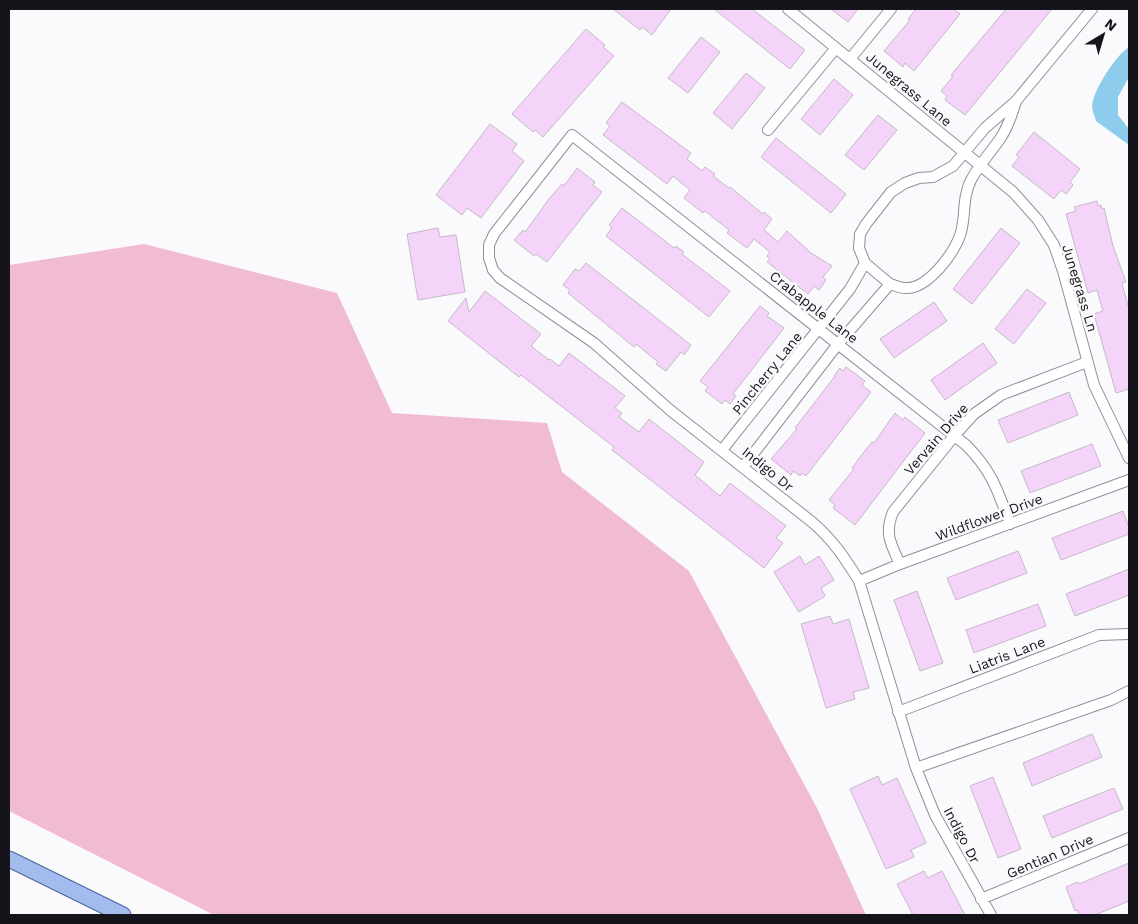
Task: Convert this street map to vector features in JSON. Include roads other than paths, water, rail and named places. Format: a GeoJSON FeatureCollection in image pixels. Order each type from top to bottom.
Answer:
{"type":"FeatureCollection","features":[{"type":"Feature","properties":{"kind":"main road"},"geometry":{"type":"LineString","coordinates":[[9,859],[122,915]]}},
{"type":"Feature","properties":{"kind":"street","name":"Junegrass Lane"},"geometry":{"type":"LineString","coordinates":[[788,9],[964,153]]}},
{"type":"Feature","properties":{"kind":"street"},"geometry":{"type":"LineString","coordinates":[[850,59],[891,9]]}},
{"type":"Feature","properties":{"kind":"street"},"geometry":{"type":"LineString","coordinates":[[1016,101],[1004,132],[970,182],[963,204],[962,232],[956,247],[930,278],[919,285],[905,288],[890,284],[865,263],[859,248],[860,234],[866,224],[891,192],[905,183],[919,178],[933,177],[953,166],[985,128],[1016,101],[1092,9]]}},
{"type":"Feature","properties":{"kind":"street"},"geometry":{"type":"LineString","coordinates":[[768,130],[836,48]]}},
{"type":"Feature","properties":{"kind":"street","name":"Crabapple Lane"},"geometry":{"type":"LineString","coordinates":[[572,135],[955,435],[986,467],[1003,503],[1010,524]]}},
{"type":"Feature","properties":{"kind":"street","name":"Indigo Dr"},"geometry":{"type":"LineString","coordinates":[[572,135],[494,234],[489,245],[489,258],[492,270],[532,301],[594,343],[670,410],[829,537],[843,555],[859,581],[916,768],[935,815],[991,915]]}},
{"type":"Feature","properties":{"kind":"street","name":"Junegrass Ln"},"geometry":{"type":"LineString","coordinates":[[964,153],[1013,192],[1025,204],[1054,245],[1100,401],[1129,458]]}},
{"type":"Feature","properties":{"kind":"street","name":"Pincherry Lane"},"geometry":{"type":"LineString","coordinates":[[722,450],[819,330],[850,289],[865,263]]}},
{"type":"Feature","properties":{"kind":"street"},"geometry":{"type":"LineString","coordinates":[[743,467],[838,344],[890,284]]}},
{"type":"Feature","properties":{"kind":"street","name":"Vervain Drive"},"geometry":{"type":"LineString","coordinates":[[900,564],[890,542],[888,524],[893,512],[974,414],[1001,395],[1087,362]]}},
{"type":"Feature","properties":{"kind":"street","name":"Wildflower Drive"},"geometry":{"type":"LineString","coordinates":[[859,581],[900,564],[1129,480]]}},
{"type":"Feature","properties":{"kind":"street","name":"Liatris Lane"},"geometry":{"type":"LineString","coordinates":[[898,712],[1099,635],[1129,634]]}},
{"type":"Feature","properties":{"kind":"street"},"geometry":{"type":"LineString","coordinates":[[916,768],[1111,700],[1129,691]]}},
{"type":"Feature","properties":{"kind":"street","name":"Gentian Drive"},"geometry":{"type":"LineString","coordinates":[[981,900],[1129,838]]}},
{"type":"Feature","properties":{"kind":"water"},"geometry":{"type":"Polygon","coordinates":[[[1129,47],[1129,77],[1118,97],[1118,115],[1129,129],[1129,145],[1096,121],[1092,106],[1096,91],[1106,74],[1118,57],[1129,47]]]}}]}
